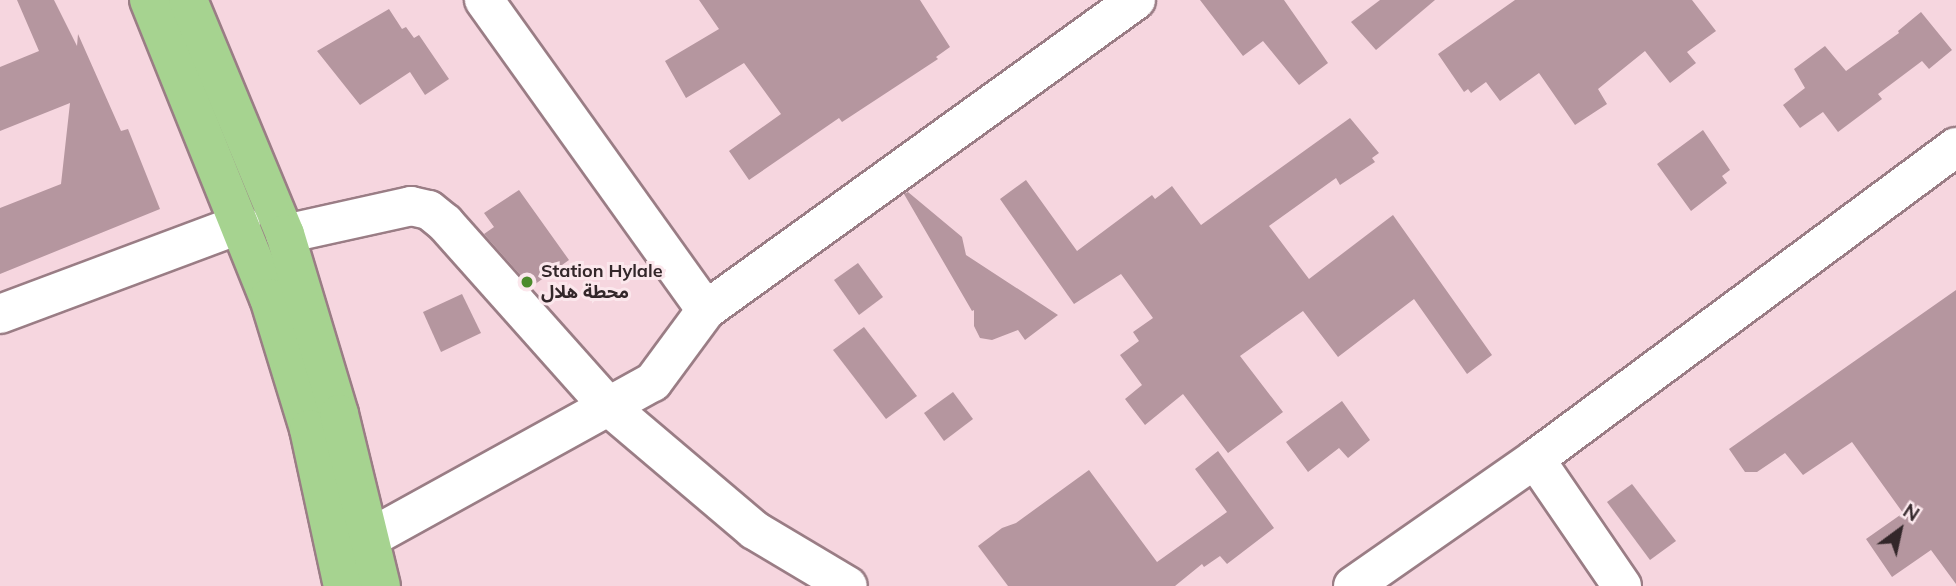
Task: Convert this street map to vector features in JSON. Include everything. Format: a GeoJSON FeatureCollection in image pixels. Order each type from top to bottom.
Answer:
{"type":"FeatureCollection","features":[{"type":"Feature","properties":{"kind":"main road"},"geometry":{"type":"LineString","coordinates":[[149,0],[270,298],[309,429],[352,542],[381,586]]}},
{"type":"Feature","properties":{"kind":"main road"},"geometry":{"type":"LineString","coordinates":[[188,0],[285,234],[340,414],[352,542],[343,586]]}},
{"type":"Feature","properties":{"kind":"street"},"geometry":{"type":"LineString","coordinates":[[484,0],[706,310]]}},
{"type":"Feature","properties":{"kind":"street"},"geometry":{"type":"LineString","coordinates":[[352,542],[653,382],[706,310],[1136,0]]}},
{"type":"Feature","properties":{"kind":"street"},"geometry":{"type":"LineString","coordinates":[[1353,586],[1952,160]]}},
{"type":"Feature","properties":{"kind":"street"},"geometry":{"type":"LineString","coordinates":[[285,234],[411,206],[429,210],[445,223],[608,407],[754,530],[848,586]]}},
{"type":"Feature","properties":{"kind":"street"},"geometry":{"type":"LineString","coordinates":[[0,314],[241,224]]}},
{"type":"Feature","properties":{"kind":"street"},"geometry":{"type":"LineString","coordinates":[[1535,459],[1622,586]]}},
{"type":"Feature","properties":{"kind":"building"},"geometry":{"type":"Polygon","coordinates":[[[17,0],[54,0],[77,46],[78,34],[121,131],[128,129],[160,209],[0,274],[0,208],[61,184],[70,103],[0,131],[0,67],[39,51],[17,0]]]}},
{"type":"Feature","properties":{"kind":"building"},"geometry":{"type":"Polygon","coordinates":[[[699,0],[920,0],[950,47],[936,57],[938,59],[842,122],[839,118],[749,180],[729,151],[781,114],[744,63],[686,98],[665,61],[719,29],[699,0]]]}},
{"type":"Feature","properties":{"kind":"building"},"geometry":{"type":"Polygon","coordinates":[[[1200,0],[1284,0],[1328,63],[1299,85],[1263,41],[1243,56],[1200,0]]]}},
{"type":"Feature","properties":{"kind":"building"},"geometry":{"type":"Polygon","coordinates":[[[1380,0],[1435,0],[1376,50],[1351,22],[1380,0]]]}},
{"type":"Feature","properties":{"kind":"building"},"geometry":{"type":"Polygon","coordinates":[[[1515,0],[1692,0],[1716,31],[1687,52],[1696,63],[1670,83],[1645,51],[1598,89],[1607,104],[1575,125],[1539,73],[1500,101],[1486,82],[1471,93],[1468,89],[1464,92],[1438,54],[1515,0]]]}},
{"type":"Feature","properties":{"kind":"building"},"geometry":{"type":"Polygon","coordinates":[[[389,9],[402,29],[406,27],[414,38],[419,35],[449,79],[425,95],[410,72],[360,105],[317,51],[389,9]]]}},
{"type":"Feature","properties":{"kind":"building"},"geometry":{"type":"Polygon","coordinates":[[[1921,12],[1952,50],[1929,69],[1922,61],[1878,94],[1882,99],[1838,132],[1823,112],[1800,128],[1783,105],[1805,88],[1794,69],[1825,46],[1846,71],[1899,33],[1898,31],[1921,12]]]}},
{"type":"Feature","properties":{"kind":"building"},"geometry":{"type":"Polygon","coordinates":[[[1350,118],[1379,153],[1372,158],[1375,162],[1340,185],[1336,178],[1269,226],[1309,279],[1393,215],[1492,355],[1467,374],[1414,299],[1338,357],[1303,311],[1240,356],[1283,412],[1228,453],[1183,394],[1145,425],[1125,399],[1142,385],[1120,355],[1139,341],[1133,332],[1153,318],[1121,274],[1074,304],[1000,199],[1026,180],[1077,251],[1152,195],[1155,199],[1172,186],[1201,225],[1350,118]]]}},
{"type":"Feature","properties":{"kind":"building"},"geometry":{"type":"Polygon","coordinates":[[[1703,130],[1730,170],[1722,176],[1727,183],[1691,211],[1657,164],[1703,130]]]}},
{"type":"Feature","properties":{"kind":"building"},"geometry":{"type":"Polygon","coordinates":[[[519,190],[569,260],[531,287],[484,234],[494,227],[484,213],[519,190]]]}},
{"type":"Feature","properties":{"kind":"building"},"geometry":{"type":"Polygon","coordinates":[[[908,192],[962,237],[966,255],[1058,315],[1025,340],[1018,330],[992,340],[980,338],[974,326],[974,310],[972,311],[904,194],[908,192]]]}},
{"type":"Feature","properties":{"kind":"building"},"geometry":{"type":"Polygon","coordinates":[[[858,263],[883,297],[859,315],[834,280],[858,263]]]}},
{"type":"Feature","properties":{"kind":"building"},"geometry":{"type":"Polygon","coordinates":[[[1956,290],[1956,584],[1931,550],[1892,577],[1866,539],[1903,513],[1852,442],[1803,475],[1785,453],[1757,472],[1745,472],[1729,449],[1956,290]]]}},
{"type":"Feature","properties":{"kind":"building"},"geometry":{"type":"Polygon","coordinates":[[[462,294],[481,333],[441,352],[423,312],[462,294]]]}},
{"type":"Feature","properties":{"kind":"building"},"geometry":{"type":"Polygon","coordinates":[[[864,327],[917,396],[886,419],[833,350],[864,327]]]}},
{"type":"Feature","properties":{"kind":"building"},"geometry":{"type":"Polygon","coordinates":[[[953,392],[973,419],[944,441],[924,413],[953,392]]]}},
{"type":"Feature","properties":{"kind":"building"},"geometry":{"type":"Polygon","coordinates":[[[1342,401],[1370,440],[1348,458],[1339,448],[1308,472],[1286,442],[1342,401]]]}},
{"type":"Feature","properties":{"kind":"building"},"geometry":{"type":"Polygon","coordinates":[[[1218,451],[1274,528],[1227,564],[1220,556],[1204,567],[1202,564],[1175,586],[1008,586],[978,546],[1002,528],[1016,523],[1089,470],[1157,562],[1227,512],[1195,469],[1218,451]]]}},
{"type":"Feature","properties":{"kind":"building"},"geometry":{"type":"Polygon","coordinates":[[[1632,484],[1676,541],[1650,560],[1607,502],[1632,484]]]}},
{"type":"Feature","properties":{"kind":"place","name":"Station Hylale محطة هلال"},"geometry":{"type":"Point","coordinates":[527,282]}}]}
